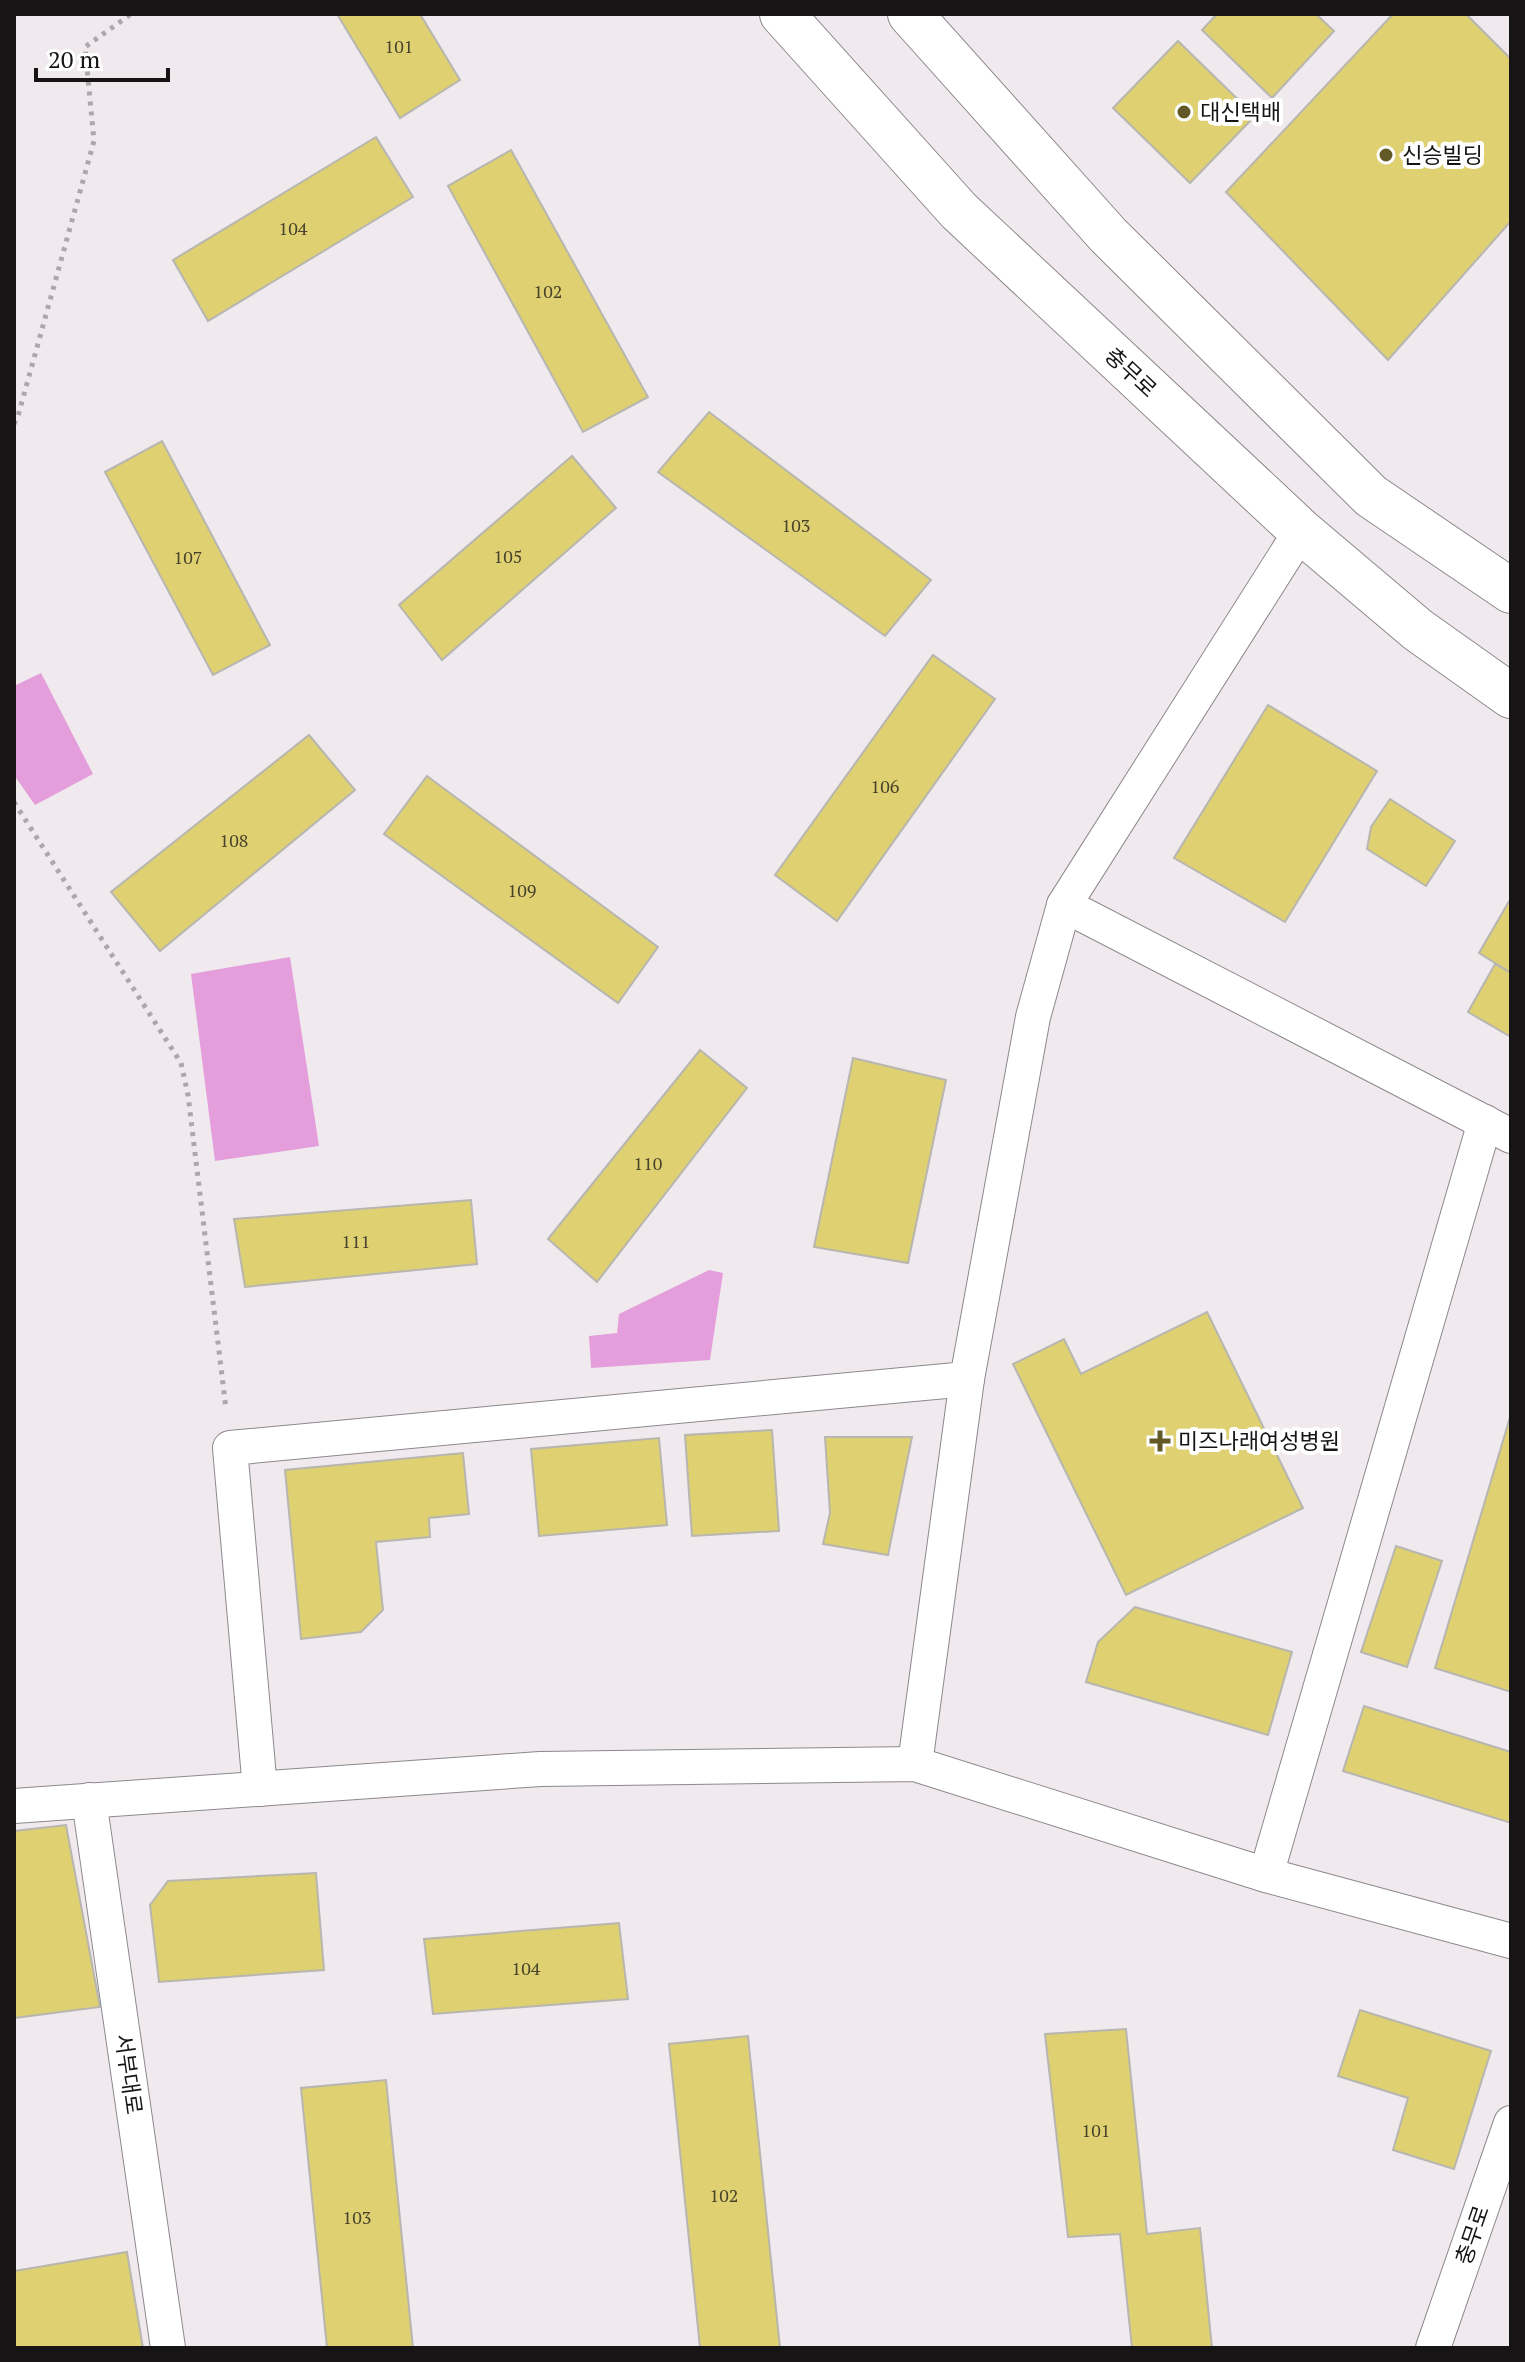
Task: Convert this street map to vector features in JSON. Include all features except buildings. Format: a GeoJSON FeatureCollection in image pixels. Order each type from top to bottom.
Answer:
{"type":"FeatureCollection","features":[{"type":"Feature","properties":{"kind":"main road","name":"충무로"},"geometry":{"type":"LineString","coordinates":[[782,14],[959,211],[1301,531],[1418,630],[1511,696]]}},
{"type":"Feature","properties":{"kind":"main road"},"geometry":{"type":"LineString","coordinates":[[910,14],[1108,235],[1371,496],[1511,591]]}},
{"type":"Feature","properties":{"kind":"street"},"geometry":{"type":"LineString","coordinates":[[915,1764],[967,1379],[1033,1017],[1064,905],[1301,531]]}},
{"type":"Feature","properties":{"kind":"street"},"geometry":{"type":"LineString","coordinates":[[1064,905],[1498,1129],[1266,1875]]}},
{"type":"Feature","properties":{"kind":"street"},"geometry":{"type":"LineString","coordinates":[[260,1789],[230,1448],[967,1379]]}},
{"type":"Feature","properties":{"kind":"street"},"geometry":{"type":"LineString","coordinates":[[14,1806],[540,1769],[915,1764],[1266,1875],[1511,1941]]}},
{"type":"Feature","properties":{"kind":"street","name":"서부대로"},"geometry":{"type":"LineString","coordinates":[[89,1800],[168,2348]]}},
{"type":"Feature","properties":{"kind":"street","name":"충무로"},"geometry":{"type":"LineString","coordinates":[[1433,2348],[1511,2123]]}},
{"type":"Feature","properties":{"kind":"path"},"geometry":{"type":"LineString","coordinates":[[14,424],[94,141],[85,47],[131,14]]}},
{"type":"Feature","properties":{"kind":"path"},"geometry":{"type":"LineString","coordinates":[[14,802],[181,1063],[188,1095],[230,1448]]}},
{"type":"Feature","properties":{"kind":"shaded area"},"geometry":{"type":"Polygon","coordinates":[[[41,673],[93,774],[35,805],[14,775],[14,686],[41,673]]]}},
{"type":"Feature","properties":{"kind":"shaded area"},"geometry":{"type":"Polygon","coordinates":[[[290,957],[319,1146],[215,1161],[191,974],[290,957]]]}},
{"type":"Feature","properties":{"kind":"shaded area"},"geometry":{"type":"Polygon","coordinates":[[[709,1270],[723,1273],[710,1360],[591,1368],[589,1336],[617,1333],[619,1314],[709,1270]]]}},
{"type":"Feature","properties":{"kind":"place","name":"대신택배"},"geometry":{"type":"Point","coordinates":[1184,112]}},
{"type":"Feature","properties":{"kind":"place","name":"신승빌딩"},"geometry":{"type":"Point","coordinates":[1386,155]}},
{"type":"Feature","properties":{"kind":"place","name":"미즈나래여성병원"},"geometry":{"type":"Point","coordinates":[1160,1441]}}]}
